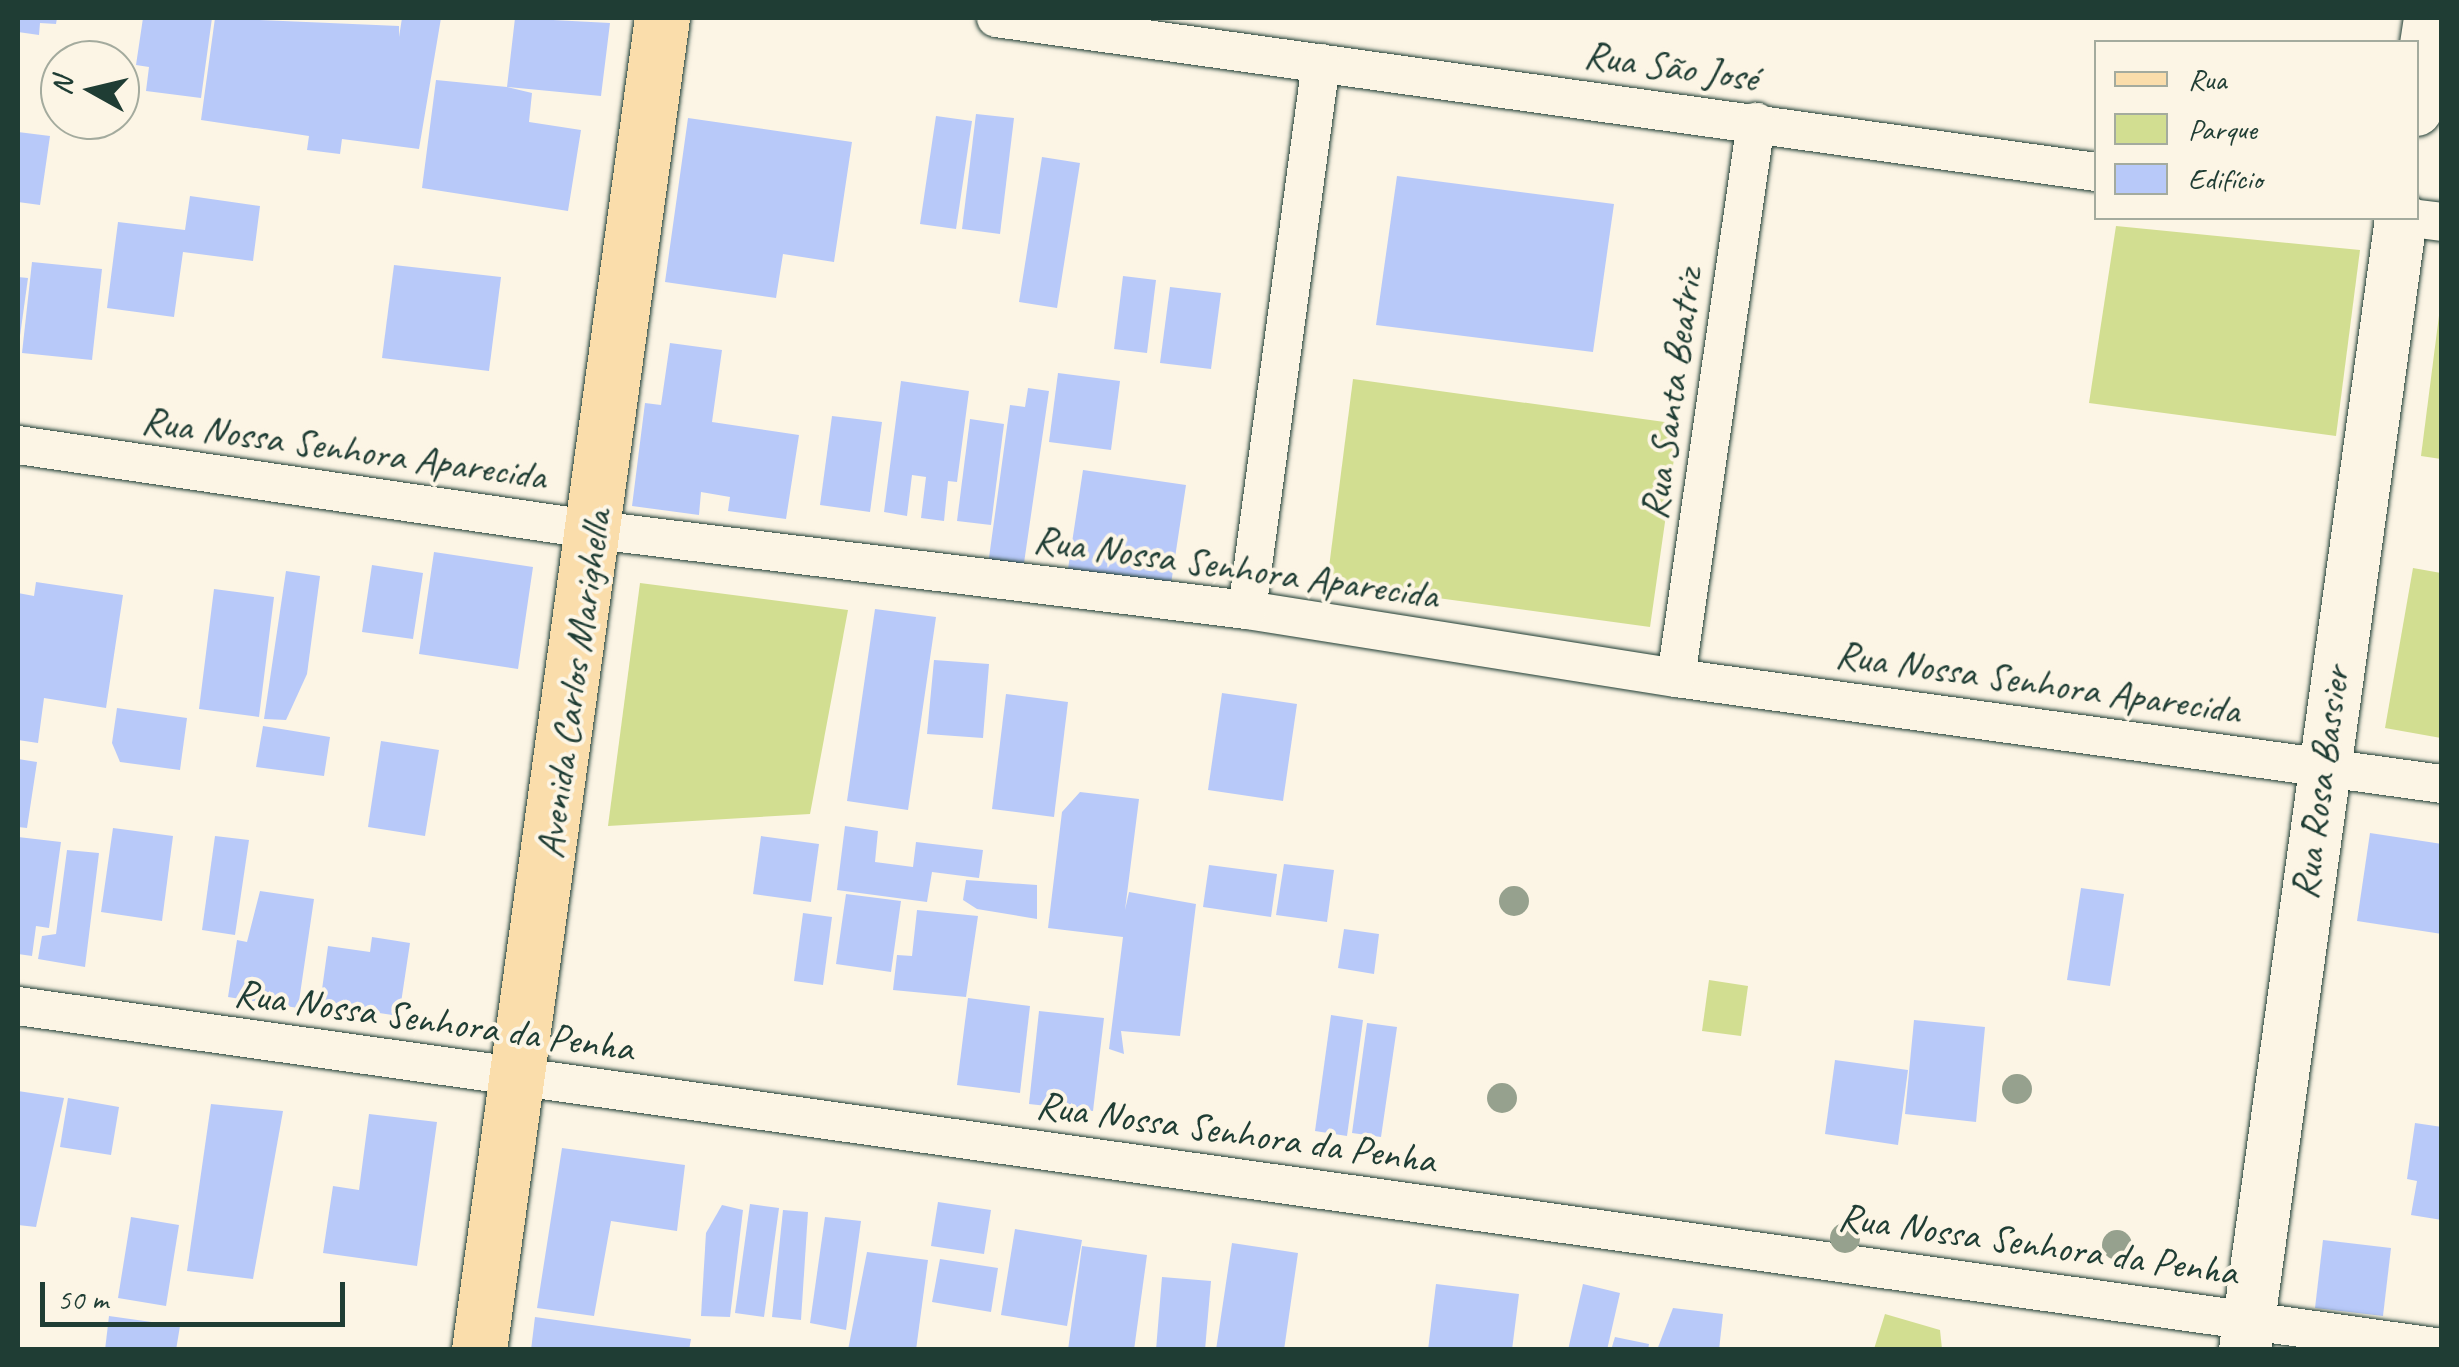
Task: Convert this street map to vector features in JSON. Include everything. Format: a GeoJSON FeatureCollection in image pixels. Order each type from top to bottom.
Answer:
{"type":"FeatureCollection","features":[{"type":"Feature","properties":{"kind":"main road","name":"Avenida Carlos Marighella"},"geometry":{"type":"LineString","coordinates":[[479,1350],[596,530],[662,18]]}},
{"type":"Feature","properties":{"kind":"street","name":"Rua São José"},"geometry":{"type":"LineString","coordinates":[[996,18],[2094,172]]}},
{"type":"Feature","properties":{"kind":"street"},"geometry":{"type":"LineString","coordinates":[[2419,90],[2430,18]]}},
{"type":"Feature","properties":{"kind":"street"},"geometry":{"type":"LineString","coordinates":[[1247,610],[1321,63]]}},
{"type":"Feature","properties":{"kind":"street","name":"Rua Santa Beatriz"},"geometry":{"type":"LineString","coordinates":[[1676,678],[1756,122]]}},
{"type":"Feature","properties":{"kind":"street","name":"Rua Rosa Bassier"},"geometry":{"type":"LineString","coordinates":[[2247,1334],[2320,767],[2401,220]]}},
{"type":"Feature","properties":{"kind":"street","name":"Rua Nossa Senhora Aparecida"},"geometry":{"type":"LineString","coordinates":[[18,445],[596,530],[1247,610],[1676,678],[2442,784]]}},
{"type":"Feature","properties":{"kind":"street","name":"Rua Nossa Senhora da Penha"},"geometry":{"type":"LineString","coordinates":[[18,1006],[2247,1334],[2442,1348]]}},
{"type":"Feature","properties":{"kind":"green space"},"geometry":{"type":"Polygon","coordinates":[[[2116,226],[2360,250],[2336,436],[2089,403],[2116,226]]]}},
{"type":"Feature","properties":{"kind":"green space"},"geometry":{"type":"Polygon","coordinates":[[[2441,300],[2441,459],[2421,456],[2441,300]]]}},
{"type":"Feature","properties":{"kind":"green space"},"geometry":{"type":"Polygon","coordinates":[[[1353,379],[1679,424],[1650,627],[1327,583],[1353,379]]]}},
{"type":"Feature","properties":{"kind":"green space"},"geometry":{"type":"Polygon","coordinates":[[[2413,568],[2441,573],[2441,738],[2385,728],[2413,568]]]}},
{"type":"Feature","properties":{"kind":"green space"},"geometry":{"type":"Polygon","coordinates":[[[640,583],[848,610],[810,814],[608,826],[640,583]]]}},
{"type":"Feature","properties":{"kind":"green space"},"geometry":{"type":"Polygon","coordinates":[[[1709,980],[1748,986],[1741,1036],[1702,1031],[1709,980]]]}},
{"type":"Feature","properties":{"kind":"green space"},"geometry":{"type":"Polygon","coordinates":[[[1885,1314],[1940,1330],[1942,1349],[1874,1349],[1885,1314]]]}},
{"type":"Feature","properties":{"kind":"building"},"geometry":{"type":"Polygon","coordinates":[[[18,18],[57,18],[56,24],[40,23],[39,35],[18,32],[18,18]]]}},
{"type":"Feature","properties":{"kind":"building"},"geometry":{"type":"Polygon","coordinates":[[[143,18],[212,18],[201,98],[146,91],[149,67],[140,66],[143,18]]]}},
{"type":"Feature","properties":{"kind":"building"},"geometry":{"type":"Polygon","coordinates":[[[215,18],[399,26],[399,37],[402,18],[441,18],[419,149],[342,139],[340,154],[307,150],[309,136],[201,120],[215,18]]]}},
{"type":"Feature","properties":{"kind":"building"},"geometry":{"type":"Polygon","coordinates":[[[515,18],[610,23],[601,96],[507,87],[515,18]]]}},
{"type":"Feature","properties":{"kind":"building"},"geometry":{"type":"Polygon","coordinates":[[[436,80],[532,93],[529,122],[581,130],[568,211],[422,188],[436,80]]]}},
{"type":"Feature","properties":{"kind":"building"},"geometry":{"type":"Polygon","coordinates":[[[976,114],[1014,118],[1000,234],[962,229],[976,114]]]}},
{"type":"Feature","properties":{"kind":"building"},"geometry":{"type":"Polygon","coordinates":[[[936,116],[972,121],[956,229],[920,224],[936,116]]]}},
{"type":"Feature","properties":{"kind":"building"},"geometry":{"type":"Polygon","coordinates":[[[688,118],[852,142],[834,262],[783,254],[776,298],[665,282],[688,118]]]}},
{"type":"Feature","properties":{"kind":"building"},"geometry":{"type":"Polygon","coordinates":[[[18,132],[40,135],[40,140],[49,140],[40,205],[18,202],[18,132]]]}},
{"type":"Feature","properties":{"kind":"building"},"geometry":{"type":"Polygon","coordinates":[[[1042,157],[1080,163],[1057,308],[1019,302],[1042,157]]]}},
{"type":"Feature","properties":{"kind":"building"},"geometry":{"type":"Polygon","coordinates":[[[1397,176],[1614,204],[1593,352],[1376,325],[1397,176]]]}},
{"type":"Feature","properties":{"kind":"building"},"geometry":{"type":"Polygon","coordinates":[[[190,196],[260,206],[253,261],[183,252],[174,317],[107,308],[118,222],[185,230],[190,196]]]}},
{"type":"Feature","properties":{"kind":"building"},"geometry":{"type":"Polygon","coordinates":[[[32,262],[102,269],[92,360],[22,353],[32,262]]]}},
{"type":"Feature","properties":{"kind":"building"},"geometry":{"type":"Polygon","coordinates":[[[394,265],[501,277],[489,371],[382,358],[394,265]]]}},
{"type":"Feature","properties":{"kind":"building"},"geometry":{"type":"Polygon","coordinates":[[[1123,276],[1156,280],[1147,353],[1114,349],[1123,276]]]}},
{"type":"Feature","properties":{"kind":"building"},"geometry":{"type":"Polygon","coordinates":[[[18,277],[28,278],[20,336],[18,336],[18,277]]]}},
{"type":"Feature","properties":{"kind":"building"},"geometry":{"type":"Polygon","coordinates":[[[1170,287],[1221,293],[1211,369],[1160,363],[1170,287]]]}},
{"type":"Feature","properties":{"kind":"building"},"geometry":{"type":"Polygon","coordinates":[[[670,343],[722,350],[712,422],[799,435],[786,519],[728,511],[730,497],[701,492],[699,515],[632,506],[645,403],[661,405],[670,343]]]}},
{"type":"Feature","properties":{"kind":"building"},"geometry":{"type":"Polygon","coordinates":[[[1058,373],[1120,381],[1111,450],[1049,442],[1058,373]]]}},
{"type":"Feature","properties":{"kind":"building"},"geometry":{"type":"Polygon","coordinates":[[[901,381],[969,391],[957,482],[948,481],[944,521],[921,518],[926,477],[912,475],[907,516],[884,512],[901,381]]]}},
{"type":"Feature","properties":{"kind":"building"},"geometry":{"type":"Polygon","coordinates":[[[1028,388],[1049,391],[1023,570],[988,565],[1010,405],[1025,407],[1028,388]]]}},
{"type":"Feature","properties":{"kind":"building"},"geometry":{"type":"Polygon","coordinates":[[[832,416],[882,422],[870,512],[820,505],[832,416]]]}},
{"type":"Feature","properties":{"kind":"building"},"geometry":{"type":"Polygon","coordinates":[[[970,419],[1004,424],[991,525],[957,521],[970,419]]]}},
{"type":"Feature","properties":{"kind":"building"},"geometry":{"type":"Polygon","coordinates":[[[1083,470],[1186,485],[1171,584],[1068,569],[1083,470]]]}},
{"type":"Feature","properties":{"kind":"building"},"geometry":{"type":"Polygon","coordinates":[[[434,552],[533,567],[518,669],[419,654],[434,552]]]}},
{"type":"Feature","properties":{"kind":"building"},"geometry":{"type":"Polygon","coordinates":[[[372,565],[423,573],[413,639],[362,632],[372,565]]]}},
{"type":"Feature","properties":{"kind":"building"},"geometry":{"type":"Polygon","coordinates":[[[286,571],[320,576],[307,674],[286,720],[264,719],[286,571]]]}},
{"type":"Feature","properties":{"kind":"building"},"geometry":{"type":"Polygon","coordinates":[[[36,582],[123,595],[106,708],[44,698],[38,743],[18,740],[18,593],[34,596],[36,582]]]}},
{"type":"Feature","properties":{"kind":"building"},"geometry":{"type":"Polygon","coordinates":[[[214,589],[274,597],[259,717],[199,709],[214,589]]]}},
{"type":"Feature","properties":{"kind":"building"},"geometry":{"type":"Polygon","coordinates":[[[875,609],[936,617],[908,810],[847,801],[875,609]]]}},
{"type":"Feature","properties":{"kind":"building"},"geometry":{"type":"Polygon","coordinates":[[[934,660],[989,664],[983,738],[927,734],[934,660]]]}},
{"type":"Feature","properties":{"kind":"building"},"geometry":{"type":"Polygon","coordinates":[[[1222,693],[1297,704],[1283,801],[1208,790],[1222,693]]]}},
{"type":"Feature","properties":{"kind":"building"},"geometry":{"type":"Polygon","coordinates":[[[1006,694],[1068,702],[1054,817],[992,809],[1006,694]]]}},
{"type":"Feature","properties":{"kind":"building"},"geometry":{"type":"Polygon","coordinates":[[[117,708],[187,718],[180,770],[120,762],[112,743],[117,708]]]}},
{"type":"Feature","properties":{"kind":"building"},"geometry":{"type":"Polygon","coordinates":[[[263,726],[330,737],[324,776],[256,767],[263,726]]]}},
{"type":"Feature","properties":{"kind":"building"},"geometry":{"type":"Polygon","coordinates":[[[381,741],[439,750],[425,836],[368,827],[381,741]]]}},
{"type":"Feature","properties":{"kind":"building"},"geometry":{"type":"Polygon","coordinates":[[[18,759],[37,762],[27,828],[18,827],[18,759]]]}},
{"type":"Feature","properties":{"kind":"building"},"geometry":{"type":"Polygon","coordinates":[[[1080,792],[1139,799],[1125,910],[1129,892],[1196,904],[1180,1036],[1121,1031],[1124,1054],[1109,1049],[1123,937],[1048,928],[1062,812],[1080,792]]]}},
{"type":"Feature","properties":{"kind":"building"},"geometry":{"type":"Polygon","coordinates":[[[845,826],[878,831],[875,862],[913,867],[916,842],[983,850],[979,878],[932,872],[927,902],[837,890],[845,826]]]}},
{"type":"Feature","properties":{"kind":"building"},"geometry":{"type":"Polygon","coordinates":[[[113,828],[173,836],[162,921],[101,912],[113,828]]]}},
{"type":"Feature","properties":{"kind":"building"},"geometry":{"type":"Polygon","coordinates":[[[2370,833],[2442,844],[2442,934],[2357,921],[2370,833]]]}},
{"type":"Feature","properties":{"kind":"building"},"geometry":{"type":"Polygon","coordinates":[[[215,836],[249,840],[235,935],[202,930],[215,836]]]}},
{"type":"Feature","properties":{"kind":"building"},"geometry":{"type":"Polygon","coordinates":[[[761,836],[819,844],[811,902],[753,894],[761,836]]]}},
{"type":"Feature","properties":{"kind":"building"},"geometry":{"type":"Polygon","coordinates":[[[18,837],[61,842],[49,928],[36,926],[32,956],[18,954],[18,837]]]}},
{"type":"Feature","properties":{"kind":"building"},"geometry":{"type":"Polygon","coordinates":[[[67,850],[99,853],[85,967],[38,959],[42,936],[56,934],[67,850]]]}},
{"type":"Feature","properties":{"kind":"building"},"geometry":{"type":"Polygon","coordinates":[[[1284,864],[1334,870],[1327,922],[1276,915],[1284,864]]]}},
{"type":"Feature","properties":{"kind":"building"},"geometry":{"type":"Polygon","coordinates":[[[1209,865],[1277,874],[1271,917],[1203,907],[1209,865]]]}},
{"type":"Feature","properties":{"kind":"building"},"geometry":{"type":"Polygon","coordinates":[[[966,880],[1037,885],[1037,919],[977,909],[963,900],[966,880]]]}},
{"type":"Feature","properties":{"kind":"building"},"geometry":{"type":"Polygon","coordinates":[[[2081,888],[2124,894],[2110,986],[2067,980],[2081,888]]]}},
{"type":"Feature","properties":{"kind":"building"},"geometry":{"type":"Polygon","coordinates":[[[260,891],[314,899],[298,1008],[228,997],[237,940],[247,942],[260,891]]]}},
{"type":"Feature","properties":{"kind":"building"},"geometry":{"type":"Polygon","coordinates":[[[846,894],[901,901],[891,972],[836,964],[846,894]]]}},
{"type":"Feature","properties":{"kind":"building"},"geometry":{"type":"Polygon","coordinates":[[[917,910],[978,916],[966,997],[893,990],[897,955],[912,956],[917,910]]]}},
{"type":"Feature","properties":{"kind":"building"},"geometry":{"type":"Polygon","coordinates":[[[803,913],[832,917],[823,985],[794,981],[803,913]]]}},
{"type":"Feature","properties":{"kind":"building"},"geometry":{"type":"Polygon","coordinates":[[[1344,929],[1379,934],[1374,974],[1338,968],[1344,929]]]}},
{"type":"Feature","properties":{"kind":"building"},"geometry":{"type":"Polygon","coordinates":[[[372,937],[410,943],[399,1016],[320,1004],[328,946],[370,952],[372,937]]]}},
{"type":"Feature","properties":{"kind":"building"},"geometry":{"type":"Polygon","coordinates":[[[968,998],[1030,1006],[1020,1093],[957,1085],[968,998]]]}},
{"type":"Feature","properties":{"kind":"building"},"geometry":{"type":"Polygon","coordinates":[[[1039,1011],[1104,1018],[1093,1111],[1029,1104],[1039,1011]]]}},
{"type":"Feature","properties":{"kind":"building"},"geometry":{"type":"Polygon","coordinates":[[[1331,1015],[1363,1020],[1347,1136],[1315,1131],[1331,1015]]]}},
{"type":"Feature","properties":{"kind":"building"},"geometry":{"type":"Polygon","coordinates":[[[1914,1020],[1985,1027],[1976,1122],[1905,1114],[1914,1020]]]}},
{"type":"Feature","properties":{"kind":"building"},"geometry":{"type":"Polygon","coordinates":[[[1367,1023],[1397,1027],[1381,1137],[1352,1133],[1367,1023]]]}},
{"type":"Feature","properties":{"kind":"building"},"geometry":{"type":"Polygon","coordinates":[[[1835,1060],[1908,1070],[1898,1145],[1825,1134],[1835,1060]]]}},
{"type":"Feature","properties":{"kind":"building"},"geometry":{"type":"Polygon","coordinates":[[[18,1091],[64,1098],[36,1227],[18,1225],[18,1091]]]}},
{"type":"Feature","properties":{"kind":"building"},"geometry":{"type":"Polygon","coordinates":[[[68,1098],[119,1107],[111,1155],[60,1147],[68,1098]]]}},
{"type":"Feature","properties":{"kind":"building"},"geometry":{"type":"Polygon","coordinates":[[[211,1104],[283,1111],[253,1279],[187,1271],[211,1104]]]}},
{"type":"Feature","properties":{"kind":"building"},"geometry":{"type":"Polygon","coordinates":[[[369,1114],[437,1122],[417,1266],[323,1253],[333,1186],[359,1190],[369,1114]]]}},
{"type":"Feature","properties":{"kind":"building"},"geometry":{"type":"Polygon","coordinates":[[[2415,1123],[2442,1127],[2442,1220],[2411,1215],[2417,1181],[2407,1179],[2415,1123]]]}},
{"type":"Feature","properties":{"kind":"building"},"geometry":{"type":"Polygon","coordinates":[[[562,1148],[685,1165],[677,1231],[611,1221],[594,1316],[537,1308],[562,1148]]]}},
{"type":"Feature","properties":{"kind":"building"},"geometry":{"type":"Polygon","coordinates":[[[938,1202],[991,1210],[984,1254],[931,1246],[938,1202]]]}},
{"type":"Feature","properties":{"kind":"building"},"geometry":{"type":"Polygon","coordinates":[[[750,1204],[779,1208],[764,1317],[735,1313],[750,1204]]]}},
{"type":"Feature","properties":{"kind":"building"},"geometry":{"type":"Polygon","coordinates":[[[722,1205],[743,1210],[730,1317],[701,1316],[706,1233],[722,1205]]]}},
{"type":"Feature","properties":{"kind":"building"},"geometry":{"type":"Polygon","coordinates":[[[783,1210],[808,1212],[801,1320],[772,1317],[783,1210]]]}},
{"type":"Feature","properties":{"kind":"building"},"geometry":{"type":"Polygon","coordinates":[[[131,1217],[179,1225],[166,1306],[118,1298],[131,1217]]]}},
{"type":"Feature","properties":{"kind":"building"},"geometry":{"type":"Polygon","coordinates":[[[825,1217],[861,1221],[846,1330],[810,1323],[825,1217]]]}},
{"type":"Feature","properties":{"kind":"building"},"geometry":{"type":"Polygon","coordinates":[[[1015,1229],[1082,1240],[1067,1326],[1001,1315],[1015,1229]]]}},
{"type":"Feature","properties":{"kind":"building"},"geometry":{"type":"Polygon","coordinates":[[[2323,1240],[2391,1248],[2383,1316],[2315,1308],[2323,1240]]]}},
{"type":"Feature","properties":{"kind":"building"},"geometry":{"type":"Polygon","coordinates":[[[1232,1243],[1298,1253],[1284,1350],[1216,1350],[1232,1243]]]}},
{"type":"Feature","properties":{"kind":"building"},"geometry":{"type":"Polygon","coordinates":[[[1082,1246],[1147,1255],[1134,1350],[1068,1350],[1082,1246]]]}},
{"type":"Feature","properties":{"kind":"building"},"geometry":{"type":"Polygon","coordinates":[[[867,1252],[928,1260],[916,1350],[848,1350],[867,1252]]]}},
{"type":"Feature","properties":{"kind":"building"},"geometry":{"type":"Polygon","coordinates":[[[940,1259],[998,1268],[991,1312],[932,1302],[940,1259]]]}},
{"type":"Feature","properties":{"kind":"building"},"geometry":{"type":"Polygon","coordinates":[[[1162,1277],[1211,1281],[1205,1350],[1156,1350],[1162,1277]]]}},
{"type":"Feature","properties":{"kind":"building"},"geometry":{"type":"Polygon","coordinates":[[[1436,1284],[1519,1294],[1512,1350],[1428,1350],[1436,1284]]]}},
{"type":"Feature","properties":{"kind":"building"},"geometry":{"type":"Polygon","coordinates":[[[1583,1284],[1620,1293],[1607,1350],[1568,1350],[1583,1284]]]}},
{"type":"Feature","properties":{"kind":"building"},"geometry":{"type":"Polygon","coordinates":[[[1673,1308],[1723,1314],[1719,1350],[1657,1350],[1673,1308]]]}},
{"type":"Feature","properties":{"kind":"building"},"geometry":{"type":"Polygon","coordinates":[[[109,1316],[180,1326],[176,1350],[105,1350],[109,1316]]]}},
{"type":"Feature","properties":{"kind":"building"},"geometry":{"type":"Polygon","coordinates":[[[535,1317],[691,1339],[689,1350],[531,1350],[535,1317]]]}},
{"type":"Feature","properties":{"kind":"building"},"geometry":{"type":"Polygon","coordinates":[[[1615,1337],[1649,1344],[1648,1350],[1611,1350],[1615,1337]]]}}]}
